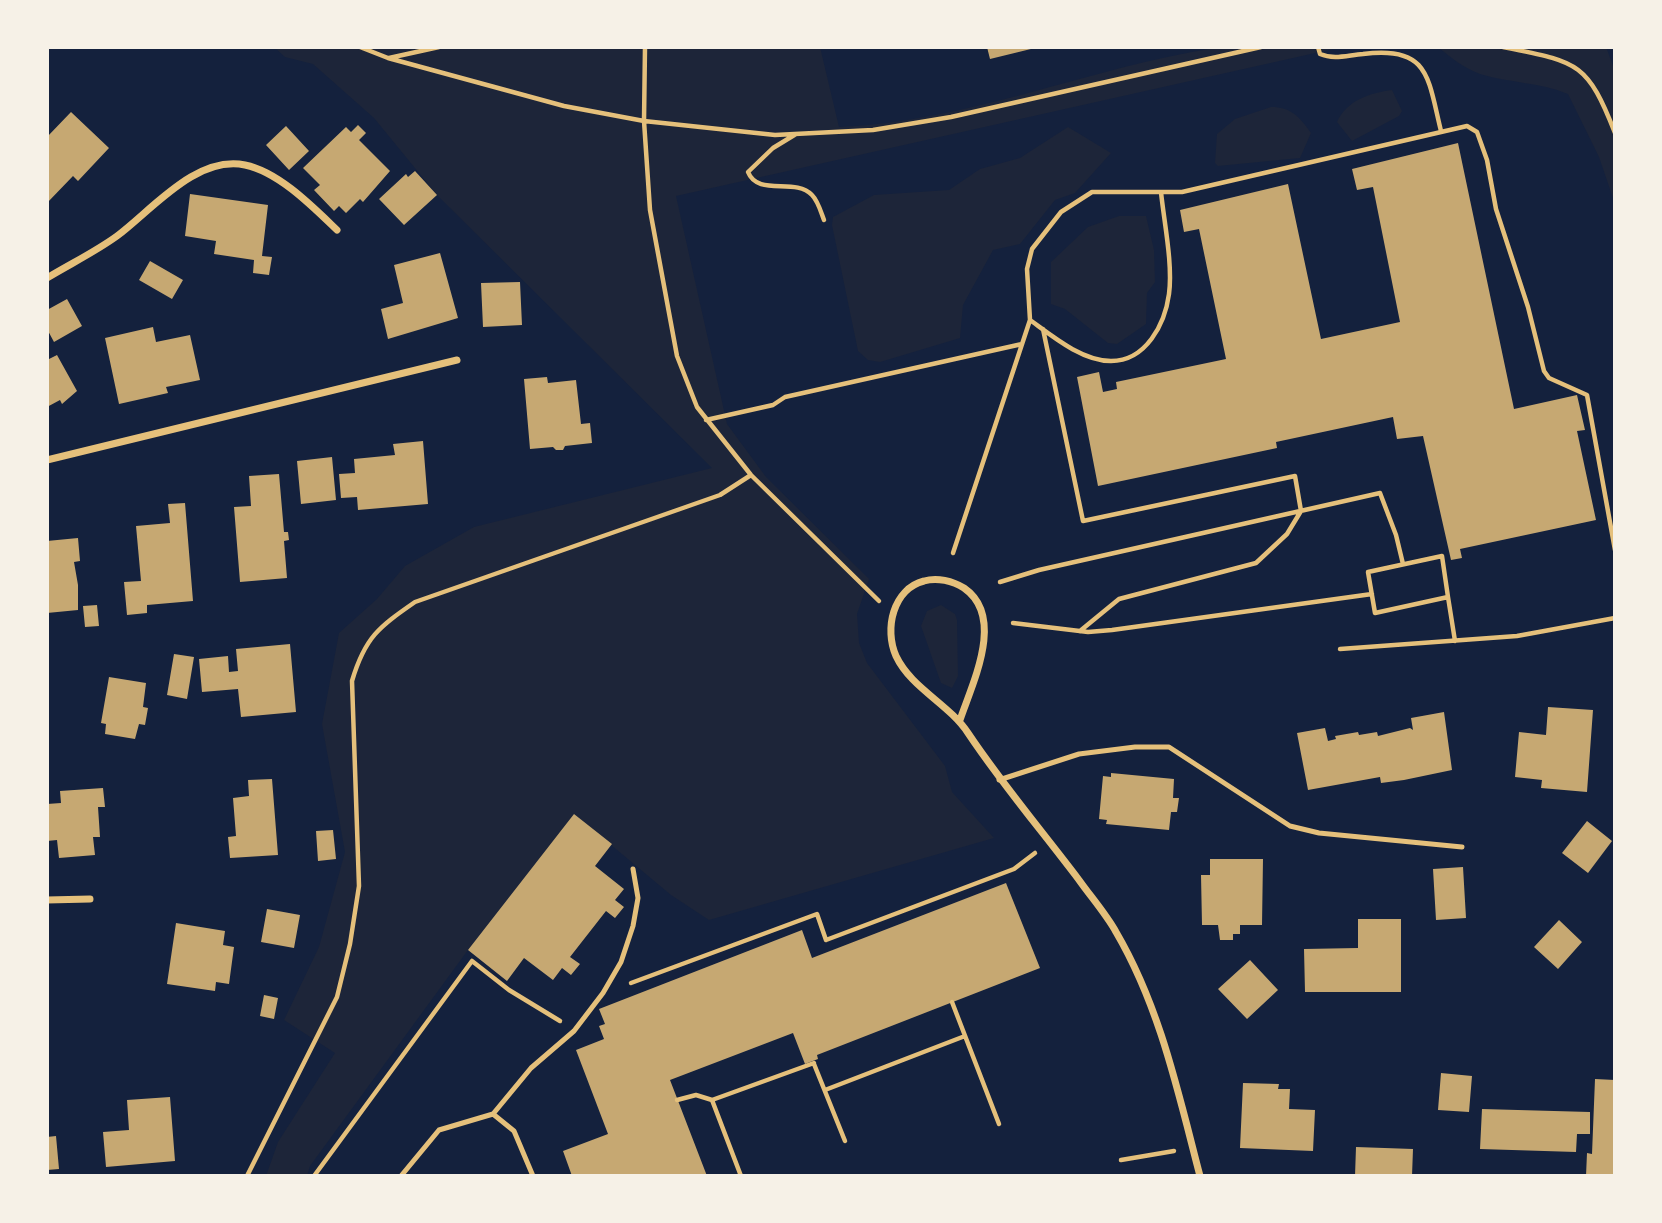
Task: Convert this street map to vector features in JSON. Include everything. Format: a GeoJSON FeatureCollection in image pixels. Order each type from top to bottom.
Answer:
{"type":"FeatureCollection","features":[{"type":"Feature","properties":{"kind":"street"},"geometry":{"type":"LineString","coordinates":[[47,278],[115,237],[181,185],[211,167],[245,165],[304,198],[337,230]]}},
{"type":"Feature","properties":{"kind":"street"},"geometry":{"type":"LineString","coordinates":[[47,460],[457,360]]}},
{"type":"Feature","properties":{"kind":"street"},"geometry":{"type":"LineString","coordinates":[[960,720],[977,670],[985,632],[980,607],[970,592],[940,579],[923,581],[904,592],[894,608],[891,633],[896,656],[927,693],[960,720],[999,780],[1050,842],[1115,929],[1140,976],[1167,1050],[1200,1176]]}},
{"type":"Feature","properties":{"kind":"street"},"geometry":{"type":"LineString","coordinates":[[47,900],[90,898]]}},
{"type":"Feature","properties":{"kind":"lane"},"geometry":{"type":"LineString","coordinates":[[999,780],[1079,754],[1135,747],[1169,747],[1290,826],[1319,833],[1462,847]]}},
{"type":"Feature","properties":{"kind":"lane"},"geometry":{"type":"LineString","coordinates":[[401,1176],[439,1130],[493,1114],[531,1068],[574,1031],[603,993],[621,962],[633,926],[639,898],[633,869]]}},
{"type":"Feature","properties":{"kind":"lane"},"geometry":{"type":"LineString","coordinates":[[493,1114],[514,1131],[533,1176]]}},
{"type":"Feature","properties":{"kind":"path"},"geometry":{"type":"LineString","coordinates":[[360,47],[388,58],[564,106],[644,121],[775,135],[873,130],[951,117],[1261,47]]}},
{"type":"Feature","properties":{"kind":"path"},"geometry":{"type":"LineString","coordinates":[[388,58],[439,47]]}},
{"type":"Feature","properties":{"kind":"path"},"geometry":{"type":"LineString","coordinates":[[645,47],[644,121],[650,210],[677,356],[697,407],[751,475],[881,603],[894,608]]}},
{"type":"Feature","properties":{"kind":"path"},"geometry":{"type":"LineString","coordinates":[[1318,47],[1320,54],[1330,58],[1373,52],[1404,56],[1416,61],[1425,70],[1442,131]]}},
{"type":"Feature","properties":{"kind":"path"},"geometry":{"type":"LineString","coordinates":[[1503,47],[1536,53],[1583,72],[1598,90],[1615,133]]}},
{"type":"Feature","properties":{"kind":"path"},"geometry":{"type":"LineString","coordinates":[[953,553],[1030,320],[1027,269],[1032,249],[1061,212],[1092,192],[1182,192],[1467,126],[1477,132],[1487,160],[1496,209],[1528,307],[1544,371],[1549,378],[1587,395],[1615,550]]}},
{"type":"Feature","properties":{"kind":"path"},"geometry":{"type":"LineString","coordinates":[[797,133],[773,148],[748,172],[750,179],[762,185],[804,189],[814,197],[824,220]]}},
{"type":"Feature","properties":{"kind":"path"},"geometry":{"type":"LineString","coordinates":[[1030,320],[1082,354],[1110,361],[1130,357],[1144,349],[1155,335],[1164,315],[1169,292],[1161,192]]}},
{"type":"Feature","properties":{"kind":"path"},"geometry":{"type":"LineString","coordinates":[[1043,329],[1083,521],[1295,476],[1301,511],[1287,534],[1256,563],[1119,599],[1080,631]]}},
{"type":"Feature","properties":{"kind":"path"},"geometry":{"type":"LineString","coordinates":[[706,420],[773,405],[785,397],[1022,344]]}},
{"type":"Feature","properties":{"kind":"path"},"geometry":{"type":"LineString","coordinates":[[247,1176],[337,997],[350,944],[359,886],[352,681],[360,652],[381,626],[415,602],[720,495],[751,475]]}},
{"type":"Feature","properties":{"kind":"path"},"geometry":{"type":"LineString","coordinates":[[1000,582],[1039,570],[1380,493],[1396,535],[1403,565]]}},
{"type":"Feature","properties":{"kind":"path"},"geometry":{"type":"LineString","coordinates":[[1448,597],[1374,613],[1368,572],[1442,556],[1455,641]]}},
{"type":"Feature","properties":{"kind":"path"},"geometry":{"type":"LineString","coordinates":[[1013,623],[1080,631],[1112,630],[1372,594]]}},
{"type":"Feature","properties":{"kind":"path"},"geometry":{"type":"LineString","coordinates":[[1340,649],[1517,636],[1615,618]]}},
{"type":"Feature","properties":{"kind":"path"},"geometry":{"type":"LineString","coordinates":[[603,993],[817,914],[826,940],[1014,869],[1050,842]]}},
{"type":"Feature","properties":{"kind":"path"},"geometry":{"type":"LineString","coordinates":[[314,1176],[472,961],[509,990],[553,1015],[574,1031]]}},
{"type":"Feature","properties":{"kind":"path"},"geometry":{"type":"LineString","coordinates":[[952,1002],[999,1124]]}},
{"type":"Feature","properties":{"kind":"path"},"geometry":{"type":"LineString","coordinates":[[825,1090],[965,1036]]}},
{"type":"Feature","properties":{"kind":"path"},"geometry":{"type":"LineString","coordinates":[[677,1100],[696,1096],[712,1100],[813,1062],[845,1141]]}},
{"type":"Feature","properties":{"kind":"path"},"geometry":{"type":"LineString","coordinates":[[712,1100],[741,1176]]}},
{"type":"Feature","properties":{"kind":"path"},"geometry":{"type":"LineString","coordinates":[[1121,1160],[1175,1151]]}},
{"type":"Feature","properties":{"kind":"shaded area"},"geometry":{"type":"Polygon","coordinates":[[[1260,45],[1342,47],[676,196],[727,424],[766,477],[869,579],[857,614],[859,643],[867,663],[945,766],[952,792],[994,838],[709,920],[671,895],[574,814],[468,950],[310,1166],[307,1176],[266,1176],[278,1142],[335,1053],[284,1020],[319,947],[345,852],[322,724],[339,633],[377,599],[405,566],[474,527],[712,468],[437,195],[374,118],[313,64],[285,57],[274,47],[820,47],[839,127],[934,115],[1121,68],[1214,48],[1260,45]]]}},
{"type":"Feature","properties":{"kind":"shaded area"},"geometry":{"type":"Polygon","coordinates":[[[1438,47],[1606,47],[1615,71],[1615,204],[1599,157],[1568,94],[1480,74],[1438,47]]]}},
{"type":"Feature","properties":{"kind":"shaded area"},"geometry":{"type":"Polygon","coordinates":[[[1392,90],[1402,111],[1399,116],[1352,141],[1337,122],[1341,114],[1360,99],[1392,90]]]}},
{"type":"Feature","properties":{"kind":"shaded area"},"geometry":{"type":"Polygon","coordinates":[[[1271,107],[1294,114],[1311,133],[1300,158],[1218,166],[1215,163],[1217,134],[1235,119],[1271,107]]]}},
{"type":"Feature","properties":{"kind":"shaded area"},"geometry":{"type":"Polygon","coordinates":[[[1068,127],[1111,153],[1075,193],[1055,200],[1020,244],[993,250],[963,305],[960,338],[880,362],[868,360],[858,351],[832,225],[833,217],[874,195],[949,190],[980,169],[1020,158],[1068,127]]]}},
{"type":"Feature","properties":{"kind":"shaded area"},"geometry":{"type":"Polygon","coordinates":[[[1119,216],[1146,216],[1154,250],[1155,282],[1147,293],[1146,324],[1117,344],[1108,343],[1065,309],[1051,304],[1051,262],[1088,227],[1119,216]]]}},
{"type":"Feature","properties":{"kind":"shaded area"},"geometry":{"type":"Polygon","coordinates":[[[941,605],[955,614],[957,620],[958,676],[952,688],[941,683],[921,626],[927,611],[941,605]]]}},
{"type":"Feature","properties":{"kind":"building"},"geometry":{"type":"Polygon","coordinates":[[[987,47],[1035,47],[1035,48],[990,59],[987,47]]]}},
{"type":"Feature","properties":{"kind":"building"},"geometry":{"type":"Polygon","coordinates":[[[71,112],[109,148],[78,181],[73,176],[47,203],[47,137],[71,112]]]}},
{"type":"Feature","properties":{"kind":"building"},"geometry":{"type":"Polygon","coordinates":[[[358,125],[366,133],[359,140],[390,171],[363,202],[360,199],[346,213],[339,206],[334,211],[314,190],[320,185],[303,168],[346,127],[351,132],[358,125]]]}},
{"type":"Feature","properties":{"kind":"building"},"geometry":{"type":"Polygon","coordinates":[[[286,126],[309,151],[289,170],[266,145],[286,126]]]}},
{"type":"Feature","properties":{"kind":"building"},"geometry":{"type":"Polygon","coordinates":[[[1458,143],[1514,409],[1577,395],[1585,430],[1577,431],[1596,520],[1460,549],[1462,558],[1451,560],[1423,436],[1397,439],[1393,417],[1276,442],[1277,448],[1098,486],[1077,377],[1099,372],[1103,392],[1117,389],[1116,382],[1226,359],[1199,229],[1184,232],[1180,210],[1288,184],[1321,339],[1400,322],[1373,187],[1357,190],[1352,169],[1458,143]]]}},
{"type":"Feature","properties":{"kind":"building"},"geometry":{"type":"Polygon","coordinates":[[[415,171],[437,195],[404,225],[379,199],[406,174],[408,177],[415,171]]]}},
{"type":"Feature","properties":{"kind":"building"},"geometry":{"type":"Polygon","coordinates":[[[190,194],[268,205],[262,256],[272,257],[269,275],[253,273],[254,260],[214,254],[216,241],[185,236],[190,194]]]}},
{"type":"Feature","properties":{"kind":"building"},"geometry":{"type":"Polygon","coordinates":[[[440,253],[458,318],[388,339],[381,309],[403,303],[394,265],[440,253]]]}},
{"type":"Feature","properties":{"kind":"building"},"geometry":{"type":"Polygon","coordinates":[[[150,261],[183,280],[172,299],[139,280],[150,261]]]}},
{"type":"Feature","properties":{"kind":"building"},"geometry":{"type":"Polygon","coordinates":[[[520,282],[522,325],[483,327],[481,283],[520,282]]]}},
{"type":"Feature","properties":{"kind":"building"},"geometry":{"type":"Polygon","coordinates":[[[67,299],[82,326],[54,342],[47,329],[47,310],[67,299]]]}},
{"type":"Feature","properties":{"kind":"building"},"geometry":{"type":"Polygon","coordinates":[[[153,327],[156,342],[190,335],[200,380],[166,387],[168,393],[119,404],[105,338],[153,327]]]}},
{"type":"Feature","properties":{"kind":"building"},"geometry":{"type":"Polygon","coordinates":[[[57,355],[77,391],[62,404],[60,400],[47,407],[47,360],[57,355]]]}},
{"type":"Feature","properties":{"kind":"building"},"geometry":{"type":"Polygon","coordinates":[[[547,377],[548,383],[576,380],[581,424],[590,423],[592,443],[565,446],[563,450],[553,447],[530,449],[524,379],[547,377]]]}},
{"type":"Feature","properties":{"kind":"building"},"geometry":{"type":"Polygon","coordinates":[[[423,441],[428,504],[358,510],[357,497],[341,498],[339,474],[355,473],[354,459],[395,455],[393,444],[423,441]]]}},
{"type":"Feature","properties":{"kind":"building"},"geometry":{"type":"Polygon","coordinates":[[[332,457],[336,500],[301,504],[297,461],[332,457]]]}},
{"type":"Feature","properties":{"kind":"building"},"geometry":{"type":"Polygon","coordinates":[[[279,474],[284,532],[288,532],[289,540],[284,541],[287,578],[240,582],[234,507],[251,506],[249,476],[279,474]]]}},
{"type":"Feature","properties":{"kind":"building"},"geometry":{"type":"Polygon","coordinates":[[[185,503],[193,601],[147,605],[147,613],[127,615],[124,582],[141,581],[136,526],[170,523],[168,504],[185,503]]]}},
{"type":"Feature","properties":{"kind":"building"},"geometry":{"type":"Polygon","coordinates":[[[78,538],[80,561],[74,562],[78,610],[47,613],[47,541],[78,538]]]}},
{"type":"Feature","properties":{"kind":"building"},"geometry":{"type":"Polygon","coordinates":[[[97,605],[99,626],[85,627],[83,606],[97,605]]]}},
{"type":"Feature","properties":{"kind":"building"},"geometry":{"type":"Polygon","coordinates":[[[290,644],[296,712],[241,717],[238,689],[202,692],[199,659],[228,656],[229,672],[238,671],[236,649],[290,644]]]}},
{"type":"Feature","properties":{"kind":"building"},"geometry":{"type":"Polygon","coordinates":[[[174,654],[194,657],[187,699],[167,695],[174,654]]]}},
{"type":"Feature","properties":{"kind":"building"},"geometry":{"type":"Polygon","coordinates":[[[109,677],[146,683],[143,707],[148,708],[145,725],[139,724],[135,739],[105,734],[106,724],[101,723],[109,677]]]}},
{"type":"Feature","properties":{"kind":"building"},"geometry":{"type":"Polygon","coordinates":[[[1548,707],[1593,710],[1587,792],[1541,788],[1542,780],[1515,777],[1519,732],[1546,735],[1548,707]]]}},
{"type":"Feature","properties":{"kind":"building"},"geometry":{"type":"Polygon","coordinates":[[[1444,712],[1452,770],[1404,780],[1381,783],[1380,777],[1308,790],[1297,733],[1325,728],[1328,741],[1336,739],[1335,736],[1358,732],[1359,735],[1377,732],[1378,736],[1410,728],[1413,730],[1411,718],[1444,712]]]}},
{"type":"Feature","properties":{"kind":"building"},"geometry":{"type":"Polygon","coordinates":[[[1111,773],[1174,779],[1173,798],[1179,798],[1177,812],[1171,812],[1169,830],[1106,824],[1107,820],[1099,819],[1103,776],[1111,777],[1111,773]]]}},
{"type":"Feature","properties":{"kind":"building"},"geometry":{"type":"Polygon","coordinates":[[[272,779],[278,855],[230,858],[228,837],[236,836],[233,798],[249,796],[248,780],[272,779]]]}},
{"type":"Feature","properties":{"kind":"building"},"geometry":{"type":"Polygon","coordinates":[[[103,788],[105,807],[98,807],[100,837],[93,837],[95,855],[59,858],[57,840],[47,841],[47,804],[61,803],[60,791],[103,788]]]}},
{"type":"Feature","properties":{"kind":"building"},"geometry":{"type":"Polygon","coordinates":[[[574,814],[612,844],[595,866],[624,889],[615,900],[624,907],[615,918],[606,911],[570,957],[580,964],[571,975],[562,968],[553,980],[524,958],[507,981],[468,950],[574,814]]]}},
{"type":"Feature","properties":{"kind":"building"},"geometry":{"type":"Polygon","coordinates":[[[1587,821],[1612,841],[1588,873],[1562,853],[1587,821]]]}},
{"type":"Feature","properties":{"kind":"building"},"geometry":{"type":"Polygon","coordinates":[[[333,830],[336,859],[318,861],[316,831],[333,830]]]}},
{"type":"Feature","properties":{"kind":"building"},"geometry":{"type":"Polygon","coordinates":[[[1210,859],[1263,859],[1262,925],[1240,925],[1240,934],[1233,934],[1233,940],[1220,940],[1218,925],[1202,925],[1201,875],[1210,875],[1210,859]]]}},
{"type":"Feature","properties":{"kind":"building"},"geometry":{"type":"Polygon","coordinates":[[[1463,867],[1466,918],[1436,920],[1433,869],[1463,867]]]}},
{"type":"Feature","properties":{"kind":"building"},"geometry":{"type":"Polygon","coordinates":[[[1006,883],[1040,968],[817,1055],[818,1059],[805,1064],[793,1033],[670,1080],[707,1176],[572,1176],[563,1151],[608,1134],[576,1050],[604,1039],[599,1026],[605,1024],[599,1009],[802,930],[812,958],[1006,883]]]}},
{"type":"Feature","properties":{"kind":"building"},"geometry":{"type":"Polygon","coordinates":[[[267,909],[300,915],[294,948],[261,942],[267,909]]]}},
{"type":"Feature","properties":{"kind":"building"},"geometry":{"type":"Polygon","coordinates":[[[1358,919],[1401,919],[1401,992],[1305,992],[1304,949],[1358,948],[1358,919]]]}},
{"type":"Feature","properties":{"kind":"building"},"geometry":{"type":"Polygon","coordinates":[[[1559,920],[1582,942],[1558,969],[1534,947],[1559,920]]]}},
{"type":"Feature","properties":{"kind":"building"},"geometry":{"type":"Polygon","coordinates":[[[176,923],[225,931],[223,945],[234,947],[229,984],[216,982],[215,991],[167,984],[176,923]]]}},
{"type":"Feature","properties":{"kind":"building"},"geometry":{"type":"Polygon","coordinates":[[[1250,960],[1278,990],[1247,1019],[1218,989],[1250,960]]]}},
{"type":"Feature","properties":{"kind":"building"},"geometry":{"type":"Polygon","coordinates":[[[264,995],[278,998],[274,1019],[260,1016],[264,995]]]}},
{"type":"Feature","properties":{"kind":"building"},"geometry":{"type":"Polygon","coordinates":[[[1441,1073],[1472,1076],[1469,1112],[1438,1110],[1441,1073]]]}},
{"type":"Feature","properties":{"kind":"building"},"geometry":{"type":"Polygon","coordinates":[[[1595,1079],[1615,1080],[1615,1176],[1586,1176],[1587,1153],[1592,1154],[1595,1079]]]}},
{"type":"Feature","properties":{"kind":"building"},"geometry":{"type":"Polygon","coordinates":[[[1243,1083],[1279,1084],[1278,1089],[1290,1089],[1289,1109],[1315,1110],[1313,1151],[1240,1148],[1243,1083]]]}},
{"type":"Feature","properties":{"kind":"building"},"geometry":{"type":"Polygon","coordinates":[[[170,1097],[175,1161],[106,1167],[103,1132],[129,1130],[127,1100],[170,1097]]]}},
{"type":"Feature","properties":{"kind":"building"},"geometry":{"type":"Polygon","coordinates":[[[1482,1109],[1590,1112],[1590,1134],[1577,1134],[1576,1152],[1480,1149],[1482,1109]]]}},
{"type":"Feature","properties":{"kind":"building"},"geometry":{"type":"Polygon","coordinates":[[[56,1136],[59,1169],[47,1170],[47,1137],[56,1136]]]}},
{"type":"Feature","properties":{"kind":"building"},"geometry":{"type":"Polygon","coordinates":[[[1356,1147],[1413,1149],[1412,1176],[1355,1176],[1356,1147]]]}}]}
